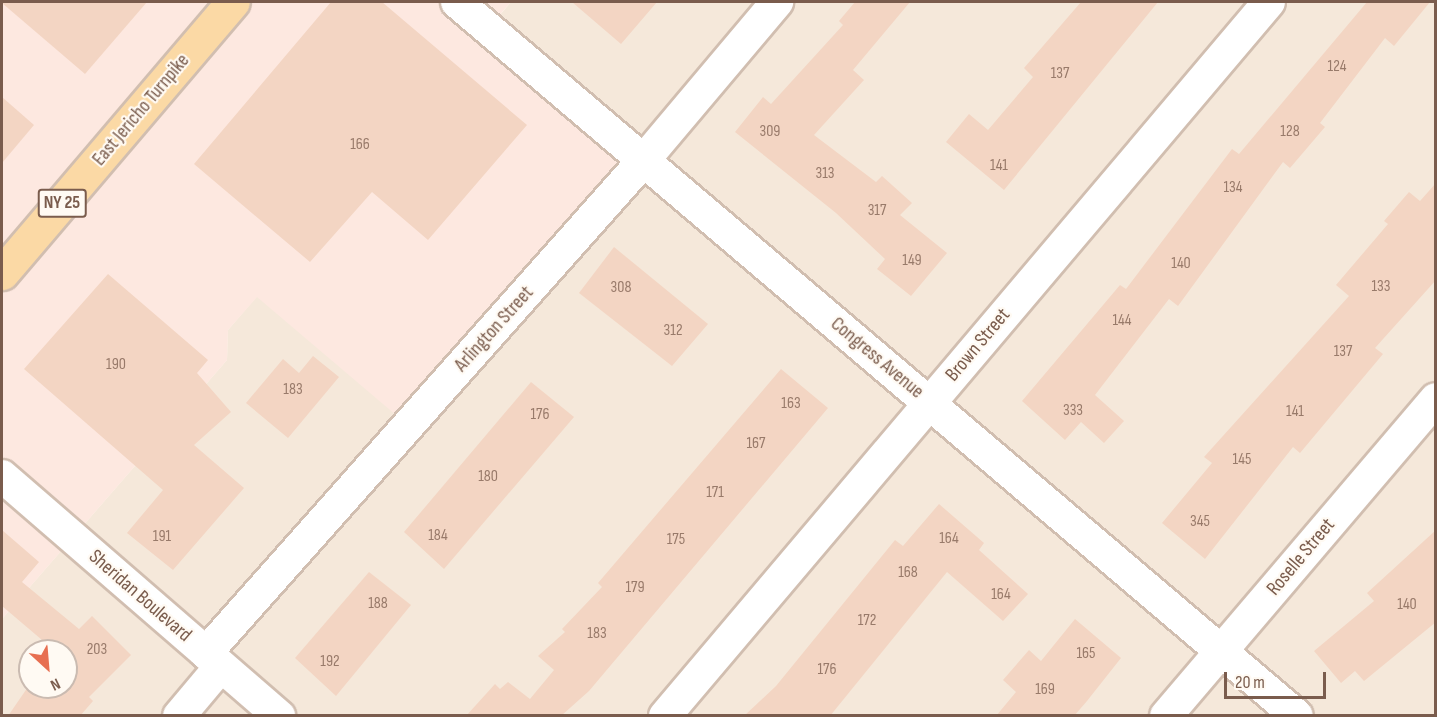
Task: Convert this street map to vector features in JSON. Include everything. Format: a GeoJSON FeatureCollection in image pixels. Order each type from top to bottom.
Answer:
{"type":"FeatureCollection","features":[{"type":"Feature","properties":{"kind":"main road","name":"East Jericho Turnpike"},"geometry":{"type":"LineString","coordinates":[[2,273],[233,2]]}},
{"type":"Feature","properties":{"kind":"street","name":"Congress Avenue"},"geometry":{"type":"LineString","coordinates":[[457,2],[1297,716]]}},
{"type":"Feature","properties":{"kind":"street","name":"Arlington Street"},"geometry":{"type":"LineString","coordinates":[[179,716],[214,660],[777,2]]}},
{"type":"Feature","properties":{"kind":"street","name":"Brown Street"},"geometry":{"type":"LineString","coordinates":[[665,716],[1269,2]]}},
{"type":"Feature","properties":{"kind":"street","name":"Roselle Street"},"geometry":{"type":"LineString","coordinates":[[1166,716],[1436,399]]}},
{"type":"Feature","properties":{"kind":"street","name":"Sheridan Boulevard"},"geometry":{"type":"LineString","coordinates":[[2,476],[279,716]]}},
{"type":"Feature","properties":{"kind":"shaded area"},"geometry":{"type":"Polygon","coordinates":[[[2,2],[511,2],[486,30],[630,154],[403,421],[257,297],[228,330],[227,360],[2,619],[2,2]]]}},
{"type":"Feature","properties":{"kind":"shaded area"},"geometry":{"type":"Polygon","coordinates":[[[511,2],[1435,2],[1435,715],[2,716],[2,619],[227,360],[228,330],[511,2]]]}},
{"type":"Feature","properties":{"kind":"building"},"geometry":{"type":"Polygon","coordinates":[[[147,2],[85,74],[2,3],[147,2]]]}},
{"type":"Feature","properties":{"kind":"building"},"geometry":{"type":"Polygon","coordinates":[[[331,2],[382,2],[527,125],[428,240],[372,192],[310,262],[194,164],[331,2]]]}},
{"type":"Feature","properties":{"kind":"building"},"geometry":{"type":"Polygon","coordinates":[[[572,2],[657,2],[621,44],[572,2]]]}},
{"type":"Feature","properties":{"kind":"building"},"geometry":{"type":"Polygon","coordinates":[[[855,2],[910,2],[853,70],[864,80],[814,135],[876,182],[882,176],[912,203],[900,215],[947,253],[911,296],[877,269],[885,259],[836,213],[735,132],[763,97],[771,104],[843,25],[839,21],[855,2]]]}},
{"type":"Feature","properties":{"kind":"building"},"geometry":{"type":"Polygon","coordinates":[[[1081,2],[1158,2],[1004,190],[946,142],[969,114],[988,130],[1033,77],[1024,68],[1081,2]]]}},
{"type":"Feature","properties":{"kind":"building"},"geometry":{"type":"Polygon","coordinates":[[[1367,2],[1430,2],[1394,46],[1385,38],[1320,123],[1325,127],[1290,168],[1283,162],[1178,306],[1169,299],[1095,395],[1124,421],[1104,443],[1081,422],[1065,440],[1022,401],[1120,285],[1126,289],[1232,149],[1239,154],[1367,2]]]}},
{"type":"Feature","properties":{"kind":"building"},"geometry":{"type":"Polygon","coordinates":[[[2,97],[34,125],[2,163],[2,97]]]}},
{"type":"Feature","properties":{"kind":"building"},"geometry":{"type":"Polygon","coordinates":[[[1436,183],[1436,280],[1375,348],[1383,354],[1300,453],[1293,447],[1205,559],[1162,523],[1212,463],[1204,457],[1349,296],[1336,285],[1388,224],[1384,221],[1409,192],[1420,201],[1436,183]]]}},
{"type":"Feature","properties":{"kind":"building"},"geometry":{"type":"Polygon","coordinates":[[[614,247],[708,324],[672,366],[579,293],[614,247]]]}},
{"type":"Feature","properties":{"kind":"building"},"geometry":{"type":"Polygon","coordinates":[[[108,274],[208,360],[197,373],[231,412],[194,445],[244,488],[173,570],[127,533],[163,490],[24,369],[108,274]]]}},
{"type":"Feature","properties":{"kind":"building"},"geometry":{"type":"Polygon","coordinates":[[[313,356],[339,377],[288,438],[246,403],[283,359],[299,373],[313,356]]]}},
{"type":"Feature","properties":{"kind":"building"},"geometry":{"type":"Polygon","coordinates":[[[781,369],[828,408],[589,691],[561,716],[466,716],[495,684],[500,689],[508,682],[530,699],[554,670],[538,656],[565,632],[562,629],[602,587],[598,583],[781,369]]]}},
{"type":"Feature","properties":{"kind":"building"},"geometry":{"type":"Polygon","coordinates":[[[531,382],[574,417],[444,569],[404,532],[531,382]]]}},
{"type":"Feature","properties":{"kind":"building"},"geometry":{"type":"Polygon","coordinates":[[[939,504],[984,543],[979,550],[1028,594],[1003,621],[947,572],[830,716],[744,716],[776,686],[895,540],[903,546],[939,504]]]}},
{"type":"Feature","properties":{"kind":"building"},"geometry":{"type":"Polygon","coordinates":[[[2,530],[39,562],[22,582],[79,629],[92,616],[131,655],[89,697],[93,701],[80,716],[8,716],[20,699],[78,699],[78,639],[41,639],[2,606],[2,530]]]}},
{"type":"Feature","properties":{"kind":"building"},"geometry":{"type":"Polygon","coordinates":[[[1436,530],[1436,622],[1364,681],[1355,671],[1341,683],[1314,651],[1374,601],[1367,593],[1436,530]]]}},
{"type":"Feature","properties":{"kind":"building"},"geometry":{"type":"Polygon","coordinates":[[[369,572],[411,605],[336,696],[295,658],[369,572]]]}},
{"type":"Feature","properties":{"kind":"building"},"geometry":{"type":"Polygon","coordinates":[[[1075,619],[1121,658],[1087,701],[1074,716],[996,716],[1016,692],[1003,680],[1029,650],[1041,661],[1075,619]]]}}]}
